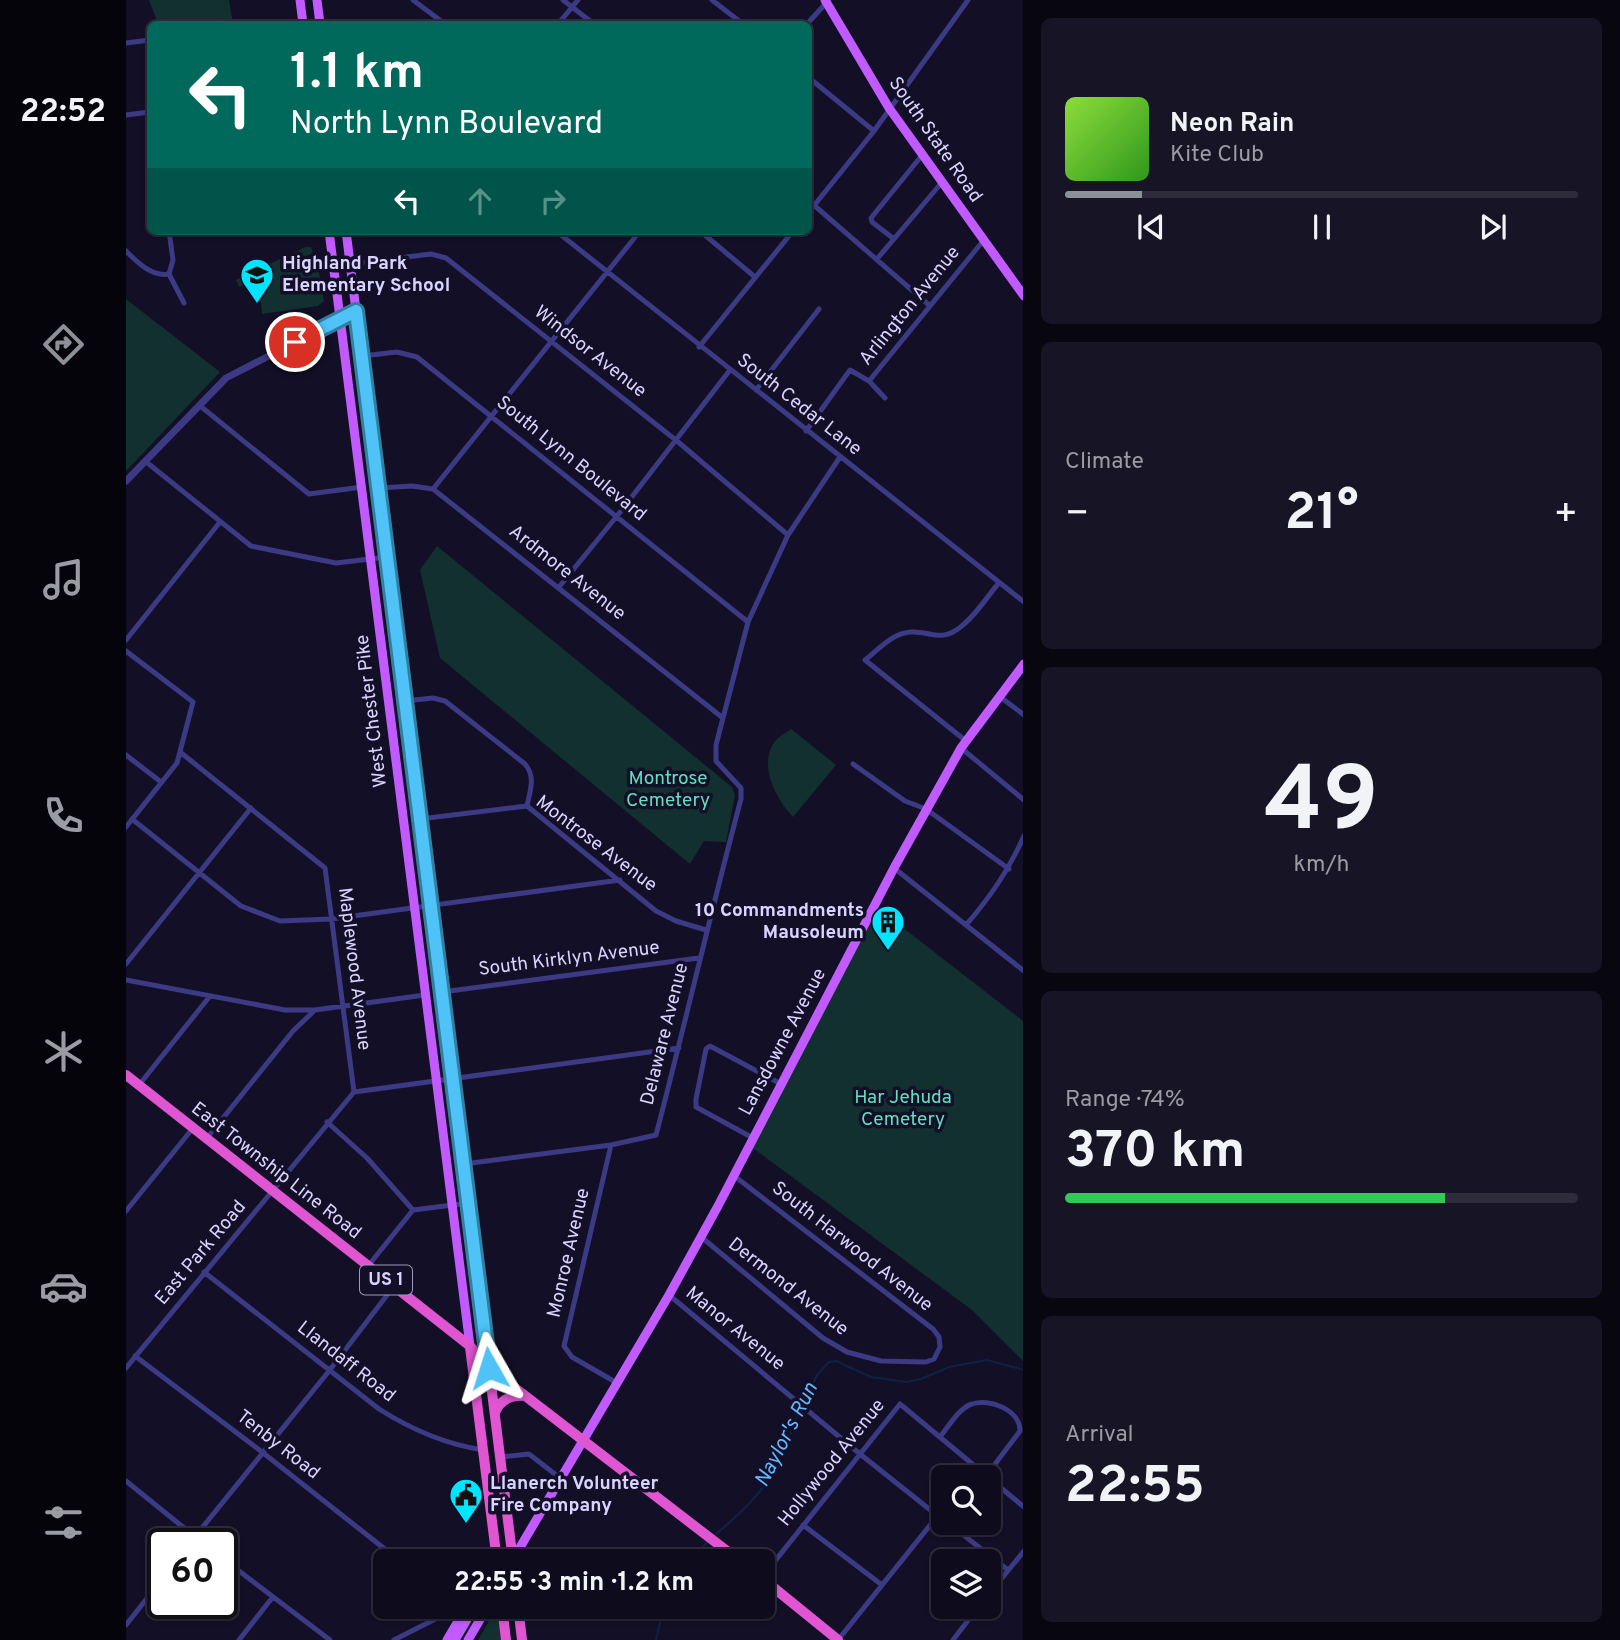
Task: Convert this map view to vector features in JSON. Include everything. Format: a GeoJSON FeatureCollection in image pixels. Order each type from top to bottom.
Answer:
{"type":"FeatureCollection","features":[{"type":"Feature","properties":{"kind":"highway","name":"East Township Line Road"},"geometry":{"type":"LineString","coordinates":[[126,1075],[470,1346]]}},
{"type":"Feature","properties":{"kind":"highway","name":"US 1"},"geometry":{"type":"LineString","coordinates":[[470,1346],[489,1368],[725,1549]]}},
{"type":"Feature","properties":{"kind":"highway","name":"West Chester Pike"},"geometry":{"type":"LineString","coordinates":[[470,1346],[495,1549]]}},
{"type":"Feature","properties":{"kind":"highway","name":"West Chester Pike"},"geometry":{"type":"LineString","coordinates":[[489,1368],[511,1549]]}},
{"type":"Feature","properties":{"kind":"highway"},"geometry":{"type":"LineString","coordinates":[[495,1415],[499,1404],[507,1398],[525,1396]]}},
{"type":"Feature","properties":{"kind":"highway"},"geometry":{"type":"LineString","coordinates":[[775,1588],[838,1640]]}},
{"type":"Feature","properties":{"kind":"highway"},"geometry":{"type":"LineString","coordinates":[[504,1619],[506,1640]]}},
{"type":"Feature","properties":{"kind":"highway"},"geometry":{"type":"LineString","coordinates":[[520,1619],[522,1640]]}},
{"type":"Feature","properties":{"kind":"main road"},"geometry":{"type":"LineString","coordinates":[[300,0],[303,21]]}},
{"type":"Feature","properties":{"kind":"main road"},"geometry":{"type":"LineString","coordinates":[[317,0],[320,21]]}},
{"type":"Feature","properties":{"kind":"main road","name":"South State Road"},"geometry":{"type":"LineString","coordinates":[[827,1],[889,108],[1023,296]]}},
{"type":"Feature","properties":{"kind":"main road","name":"West Chester Pike"},"geometry":{"type":"LineString","coordinates":[[330,235],[470,1346]]}},
{"type":"Feature","properties":{"kind":"main road","name":"West Chester Pike"},"geometry":{"type":"LineString","coordinates":[[346,235],[489,1368]]}},
{"type":"Feature","properties":{"kind":"main road","name":"Lansdowne Avenue"},"geometry":{"type":"LineString","coordinates":[[519,1549],[669,1295],[894,868],[963,744],[1023,664]]}},
{"type":"Feature","properties":{"kind":"main road"},"geometry":{"type":"LineString","coordinates":[[447,1640],[460,1619]]}},
{"type":"Feature","properties":{"kind":"main road"},"geometry":{"type":"LineString","coordinates":[[455,1640],[467,1619]]}},
{"type":"Feature","properties":{"kind":"main road"},"geometry":{"type":"LineString","coordinates":[[468,1640],[480,1619]]}},
{"type":"Feature","properties":{"kind":"street"},"geometry":{"type":"LineString","coordinates":[[414,0],[441,21]]}},
{"type":"Feature","properties":{"kind":"street"},"geometry":{"type":"LineString","coordinates":[[563,0],[590,21]]}},
{"type":"Feature","properties":{"kind":"street"},"geometry":{"type":"LineString","coordinates":[[560,21],[578,0]]}},
{"type":"Feature","properties":{"kind":"street"},"geometry":{"type":"LineString","coordinates":[[712,0],[739,21]]}},
{"type":"Feature","properties":{"kind":"street"},"geometry":{"type":"LineString","coordinates":[[812,208],[874,131],[968,0]]}},
{"type":"Feature","properties":{"kind":"street"},"geometry":{"type":"LineString","coordinates":[[810,21],[827,1]]}},
{"type":"Feature","properties":{"kind":"street"},"geometry":{"type":"LineString","coordinates":[[126,43],[147,40]]}},
{"type":"Feature","properties":{"kind":"street"},"geometry":{"type":"LineString","coordinates":[[812,81],[874,131]]}},
{"type":"Feature","properties":{"kind":"street"},"geometry":{"type":"LineString","coordinates":[[126,115],[147,112]]}},
{"type":"Feature","properties":{"kind":"street"},"geometry":{"type":"LineString","coordinates":[[894,239],[872,222],[871,218],[923,154]]}},
{"type":"Feature","properties":{"kind":"street"},"geometry":{"type":"LineString","coordinates":[[877,259],[943,181]]}},
{"type":"Feature","properties":{"kind":"street"},"geometry":{"type":"LineString","coordinates":[[812,203],[929,305]]}},
{"type":"Feature","properties":{"kind":"street"},"geometry":{"type":"LineString","coordinates":[[170,235],[173,260],[169,274],[184,303]]}},
{"type":"Feature","properties":{"kind":"street","name":"South Cedar Lane"},"geometry":{"type":"LineString","coordinates":[[561,235],[1023,602]]}},
{"type":"Feature","properties":{"kind":"street"},"geometry":{"type":"LineString","coordinates":[[379,488],[412,486],[433,489],[637,235]]}},
{"type":"Feature","properties":{"kind":"street"},"geometry":{"type":"LineString","coordinates":[[705,235],[755,277]]}},
{"type":"Feature","properties":{"kind":"street"},"geometry":{"type":"LineString","coordinates":[[699,347],[790,235]]}},
{"type":"Feature","properties":{"kind":"street","name":"Arlington Avenue"},"geometry":{"type":"LineString","coordinates":[[806,430],[850,370],[869,381],[983,241]]}},
{"type":"Feature","properties":{"kind":"street"},"geometry":{"type":"LineString","coordinates":[[126,251],[140,265],[160,276],[169,274]]}},
{"type":"Feature","properties":{"kind":"street","name":"Windsor Avenue"},"geometry":{"type":"LineString","coordinates":[[350,264],[431,254],[442,256],[677,441],[788,535]]}},
{"type":"Feature","properties":{"kind":"street"},"geometry":{"type":"LineString","coordinates":[[757,390],[819,309]]}},
{"type":"Feature","properties":{"kind":"street"},"geometry":{"type":"LineString","coordinates":[[126,481],[220,382],[356,311]]}},
{"type":"Feature","properties":{"kind":"street","name":"South Lynn Boulevard"},"geometry":{"type":"LineString","coordinates":[[362,356],[397,352],[417,357],[748,621]]}},
{"type":"Feature","properties":{"kind":"street"},"geometry":{"type":"LineString","coordinates":[[559,587],[677,441],[730,370]]}},
{"type":"Feature","properties":{"kind":"street"},"geometry":{"type":"LineString","coordinates":[[869,381],[886,398]]}},
{"type":"Feature","properties":{"kind":"street"},"geometry":{"type":"LineString","coordinates":[[199,405],[309,494],[362,487]]}},
{"type":"Feature","properties":{"kind":"street"},"geometry":{"type":"LineString","coordinates":[[723,718],[748,621],[788,535],[840,457]]}},
{"type":"Feature","properties":{"kind":"street"},"geometry":{"type":"LineString","coordinates":[[145,461],[251,546],[330,563],[387,557]]}},
{"type":"Feature","properties":{"kind":"street","name":"Ardmore Avenue"},"geometry":{"type":"LineString","coordinates":[[433,489],[723,718]]}},
{"type":"Feature","properties":{"kind":"street"},"geometry":{"type":"LineString","coordinates":[[126,640],[220,522]]}},
{"type":"Feature","properties":{"kind":"street"},"geometry":{"type":"LineString","coordinates":[[998,583],[957,630],[939,637],[912,632],[897,635],[864,660],[963,744],[1023,800]]}},
{"type":"Feature","properties":{"kind":"street"},"geometry":{"type":"LineString","coordinates":[[126,651],[193,702],[177,763],[126,827]]}},
{"type":"Feature","properties":{"kind":"street"},"geometry":{"type":"LineString","coordinates":[[999,696],[1023,715]]}},
{"type":"Feature","properties":{"kind":"street"},"geometry":{"type":"LineString","coordinates":[[405,701],[433,698],[445,701],[525,764],[532,782],[527,806]]}},
{"type":"Feature","properties":{"kind":"street","name":"Delaware Avenue"},"geometry":{"type":"LineString","coordinates":[[611,1145],[656,1135],[679,1048],[706,930],[741,800],[741,788],[716,761],[716,745],[723,718]]}},
{"type":"Feature","properties":{"kind":"street","name":"Maplewood Avenue"},"geometry":{"type":"LineString","coordinates":[[180,752],[325,868],[354,1092]]}},
{"type":"Feature","properties":{"kind":"street"},"geometry":{"type":"LineString","coordinates":[[126,755],[161,782]]}},
{"type":"Feature","properties":{"kind":"street"},"geometry":{"type":"LineString","coordinates":[[853,764],[905,801],[926,809],[1009,869]]}},
{"type":"Feature","properties":{"kind":"street","name":"Montrose Avenue"},"geometry":{"type":"LineString","coordinates":[[420,819],[527,806],[656,911],[676,921],[706,930]]}},
{"type":"Feature","properties":{"kind":"street"},"geometry":{"type":"LineString","coordinates":[[126,964],[251,808]]}},
{"type":"Feature","properties":{"kind":"street"},"geometry":{"type":"LineString","coordinates":[[132,819],[242,906],[267,918],[294,922],[620,880]]}},
{"type":"Feature","properties":{"kind":"street"},"geometry":{"type":"LineString","coordinates":[[966,925],[1009,869],[1022,838]]}},
{"type":"Feature","properties":{"kind":"street"},"geometry":{"type":"LineString","coordinates":[[894,868],[1023,971]]}},
{"type":"Feature","properties":{"kind":"street","name":"South Kirklyn Avenue"},"geometry":{"type":"LineString","coordinates":[[442,992],[699,958]]}},
{"type":"Feature","properties":{"kind":"street"},"geometry":{"type":"LineString","coordinates":[[126,980],[275,1009],[315,1010],[425,995]]}},
{"type":"Feature","properties":{"kind":"street"},"geometry":{"type":"LineString","coordinates":[[139,1085],[210,996]]}},
{"type":"Feature","properties":{"kind":"street"},"geometry":{"type":"LineString","coordinates":[[206,1138],[293,1031],[315,1010]]}},
{"type":"Feature","properties":{"kind":"street"},"geometry":{"type":"LineString","coordinates":[[753,1138],[696,1107],[706,1049],[710,1046],[782,1084]]}},
{"type":"Feature","properties":{"kind":"street"},"geometry":{"type":"LineString","coordinates":[[354,1092],[679,1048]]}},
{"type":"Feature","properties":{"kind":"street","name":"East Park Road"},"geometry":{"type":"LineString","coordinates":[[126,1368],[354,1092]]}},
{"type":"Feature","properties":{"kind":"street"},"geometry":{"type":"LineString","coordinates":[[327,1122],[367,1158],[413,1210]]}},
{"type":"Feature","properties":{"kind":"street"},"geometry":{"type":"LineString","coordinates":[[126,1211],[193,1128]]}},
{"type":"Feature","properties":{"kind":"street"},"geometry":{"type":"LineString","coordinates":[[464,1164],[611,1145]]}},
{"type":"Feature","properties":{"kind":"street","name":"Monroe Avenue"},"geometry":{"type":"LineString","coordinates":[[611,1145],[564,1346],[572,1357],[617,1383]]}},
{"type":"Feature","properties":{"kind":"street","name":"South Harwood Avenue"},"geometry":{"type":"LineString","coordinates":[[733,1175],[933,1329],[939,1337],[939,1350]]}},
{"type":"Feature","properties":{"kind":"street"},"geometry":{"type":"LineString","coordinates":[[368,1266],[413,1210],[469,1203]]}},
{"type":"Feature","properties":{"kind":"street","name":"Dermond Avenue"},"geometry":{"type":"LineString","coordinates":[[700,1236],[823,1338],[847,1352],[881,1361],[920,1362],[934,1359],[939,1350]]}},
{"type":"Feature","properties":{"kind":"street","name":"Llandaff Road"},"geometry":{"type":"LineString","coordinates":[[204,1272],[329,1371],[404,1425],[446,1443],[483,1450]]}},
{"type":"Feature","properties":{"kind":"street"},"geometry":{"type":"LineString","coordinates":[[201,1528],[394,1286]]}},
{"type":"Feature","properties":{"kind":"street","name":"Manor Avenue"},"geometry":{"type":"LineString","coordinates":[[669,1295],[931,1510]]}},
{"type":"Feature","properties":{"kind":"street","name":"Tenby Road"},"geometry":{"type":"LineString","coordinates":[[135,1356],[385,1549]]}},
{"type":"Feature","properties":{"kind":"street"},"geometry":{"type":"LineString","coordinates":[[974,1465],[940,1437],[964,1408],[973,1403],[1002,1408],[1015,1415],[1020,1423],[1020,1431],[996,1465]]}},
{"type":"Feature","properties":{"kind":"street","name":"Hollywood Avenue"},"geometry":{"type":"LineString","coordinates":[[775,1562],[900,1404],[940,1437]]}},
{"type":"Feature","properties":{"kind":"street"},"geometry":{"type":"LineString","coordinates":[[500,1457],[529,1454],[561,1478]]}},
{"type":"Feature","properties":{"kind":"street"},"geometry":{"type":"LineString","coordinates":[[126,1481],[185,1528]]}},
{"type":"Feature","properties":{"kind":"street"},"geometry":{"type":"LineString","coordinates":[[1001,1488],[1023,1507]]}},
{"type":"Feature","properties":{"kind":"street"},"geometry":{"type":"LineString","coordinates":[[803,1525],[882,1585]]}},
{"type":"Feature","properties":{"kind":"street"},"geometry":{"type":"LineString","coordinates":[[838,1640],[882,1585],[931,1532]]}},
{"type":"Feature","properties":{"kind":"street","name":"Manor Avenue"},"geometry":{"type":"LineString","coordinates":[[963,1535],[1008,1570]]}},
{"type":"Feature","properties":{"kind":"street"},"geometry":{"type":"LineString","coordinates":[[1001,1579],[1023,1551]]}},
{"type":"Feature","properties":{"kind":"street"},"geometry":{"type":"LineString","coordinates":[[238,1571],[330,1640]]}},
{"type":"Feature","properties":{"kind":"street"},"geometry":{"type":"LineString","coordinates":[[126,1625],[147,1598]]}},
{"type":"Feature","properties":{"kind":"street"},"geometry":{"type":"LineString","coordinates":[[239,1640],[272,1598]]}},
{"type":"Feature","properties":{"kind":"street"},"geometry":{"type":"LineString","coordinates":[[394,1640],[433,1619]]}},
{"type":"Feature","properties":{"kind":"street"},"geometry":{"type":"LineString","coordinates":[[953,1640],[969,1619]]}},
{"type":"Feature","properties":{"kind":"green space"},"geometry":{"type":"Polygon","coordinates":[[[149,0],[229,0],[232,21],[157,21],[149,0]]]}},
{"type":"Feature","properties":{"kind":"green space"},"geometry":{"type":"Polygon","coordinates":[[[305,247],[311,247],[313,253],[285,267],[313,255],[324,301],[318,306],[262,314],[259,280],[239,287],[236,280],[305,247]]]}},
{"type":"Feature","properties":{"kind":"green space"},"geometry":{"type":"Polygon","coordinates":[[[126,299],[220,372],[126,471],[126,299]]]}},
{"type":"Feature","properties":{"kind":"green space","name":"Montrose Cemetery"},"geometry":{"type":"Polygon","coordinates":[[[437,546],[732,787],[735,795],[726,842],[704,841],[690,864],[440,658],[420,570],[437,546]]]}},
{"type":"Feature","properties":{"kind":"green space"},"geometry":{"type":"Polygon","coordinates":[[[791,729],[836,765],[793,817],[776,793],[768,763],[774,742],[791,729]]]}},
{"type":"Feature","properties":{"kind":"green space","name":"Har Jehuda Cemetery"},"geometry":{"type":"Polygon","coordinates":[[[875,906],[1023,1021],[1023,1361],[972,1310],[750,1146],[875,906]]]}},
{"type":"Feature","properties":{"kind":"green space"},"geometry":{"type":"Polygon","coordinates":[[[490,1619],[499,1619],[501,1640],[478,1640],[490,1619]]]}},
{"type":"Feature","properties":{"kind":"waterway","name":"Naylor's Run"},"geometry":{"type":"LineString","coordinates":[[804,1404],[817,1375],[829,1362],[836,1361],[871,1377],[907,1382],[949,1367],[987,1360],[1023,1370]]}},
{"type":"Feature","properties":{"kind":"waterway","name":"Naylor's Run"},"geometry":{"type":"LineString","coordinates":[[715,1535],[743,1510],[767,1482],[780,1460],[801,1409]]}},
{"type":"Feature","properties":{"kind":"waterway","name":"Naylor's Run"},"geometry":{"type":"LineString","coordinates":[[701,1549],[708,1541]]}},
{"type":"Feature","properties":{"kind":"waterway","name":"Naylor's Run"},"geometry":{"type":"LineString","coordinates":[[656,1640],[661,1619]]}},
{"type":"Feature","properties":{"kind":"place","name":"Highland Park Elementary School"},"geometry":{"type":"Point","coordinates":[257,305]}},
{"type":"Feature","properties":{"kind":"place","name":"10 Commandments Mausoleum"},"geometry":{"type":"Point","coordinates":[888,952]}},
{"type":"Feature","properties":{"kind":"place","name":"Llanerch Volunteer Fire Company"},"geometry":{"type":"Point","coordinates":[466,1525]}},
{"type":"Feature","properties":{"kind":"route"},"geometry":{"type":"LineString","coordinates":[[295,342],[356,311],[489,1368]]}}]}
